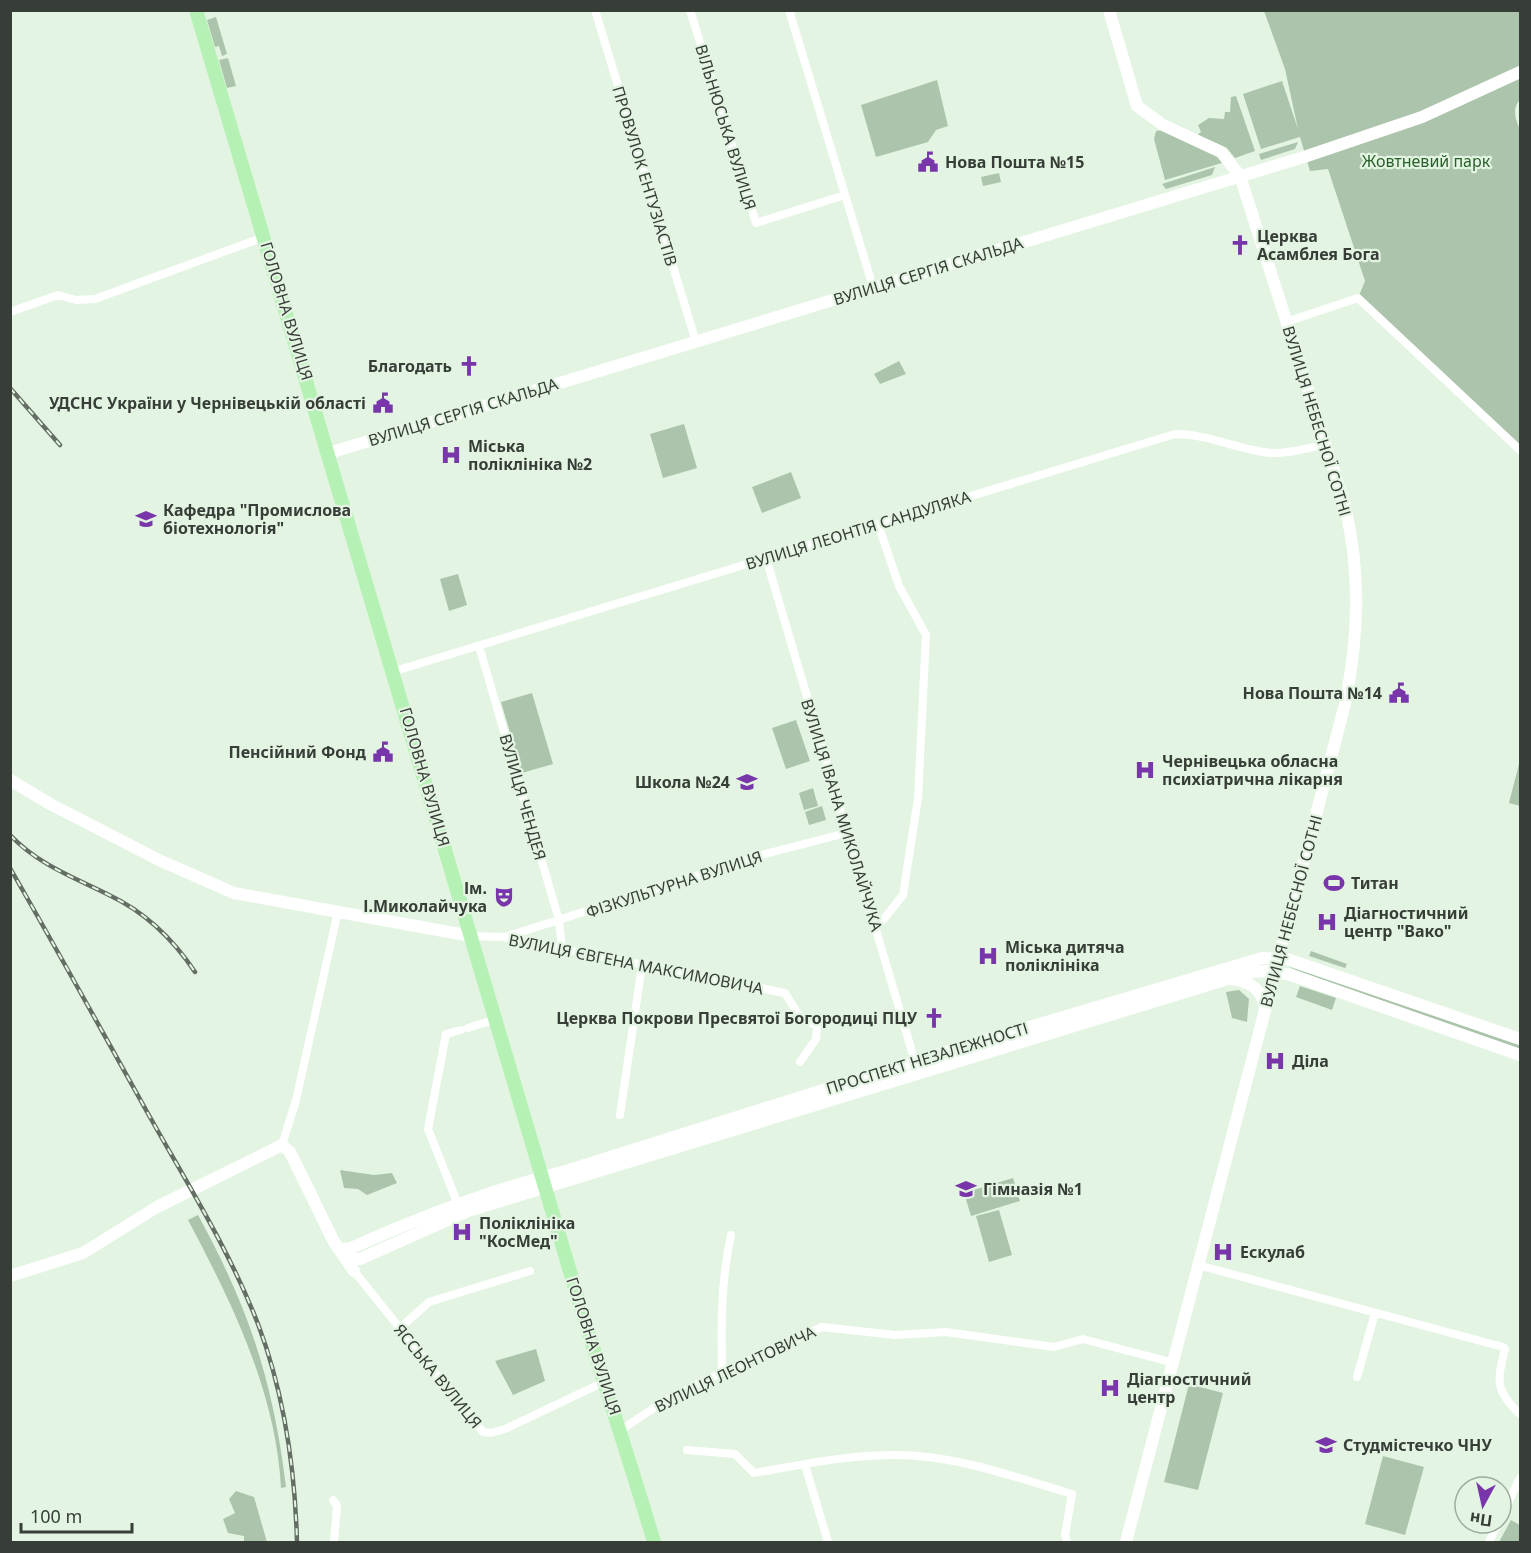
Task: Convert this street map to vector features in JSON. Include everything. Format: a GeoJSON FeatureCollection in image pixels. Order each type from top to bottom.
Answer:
{"type":"FeatureCollection","features":[{"type":"Feature","properties":{"kind":"main road","name":"ГОЛОВНА ВУЛИЦЯ"},"geometry":{"type":"LineString","coordinates":[[196,10],[395,671],[471,936],[546,1181],[567,1262],[606,1381],[654,1542]]}},
{"type":"Feature","properties":{"kind":"main road"},"geometry":{"type":"LineString","coordinates":[[1109,10],[1137,106],[1163,125],[1221,152],[1240,176]]}},
{"type":"Feature","properties":{"kind":"main road","name":"ВУЛИЦЯ СЕРГІЯ СКАЛЬДА"},"geometry":{"type":"LineString","coordinates":[[329,453],[1240,176],[1422,117],[1521,72]]}},
{"type":"Feature","properties":{"kind":"main road","name":"ВУЛИЦЯ НЕБЕСНОЇ СОТНІ"},"geometry":{"type":"LineString","coordinates":[[1126,1542],[1345,704],[1358,621],[1358,585],[1351,532],[1240,176]]}},
{"type":"Feature","properties":{"kind":"main road"},"geometry":{"type":"LineString","coordinates":[[10,780],[52,805],[206,882],[234,893],[471,936]]}},
{"type":"Feature","properties":{"kind":"main road","name":"ПРОСПЕКТ НЕЗАЛЕЖНОСТІ"},"geometry":{"type":"LineString","coordinates":[[346,1259],[360,1259],[468,1211],[546,1181],[1238,964],[1279,957],[1521,1039]]}},
{"type":"Feature","properties":{"kind":"main road","name":"ПРОСПЕКТ НЕЗАЛЕЖНОСТІ"},"geometry":{"type":"LineString","coordinates":[[916,1066],[1263,970],[1276,972],[1521,1055]]}},
{"type":"Feature","properties":{"kind":"main road"},"geometry":{"type":"LineString","coordinates":[[1224,979],[1251,984],[1263,998],[1266,1011]]}},
{"type":"Feature","properties":{"kind":"main road"},"geometry":{"type":"LineString","coordinates":[[10,1276],[83,1253],[157,1207],[282,1145],[290,1152],[338,1248],[354,1271],[360,1259]]}},
{"type":"Feature","properties":{"kind":"main road","name":"ПРОСПЕКТ НЕЗАЛЕЖНОСТІ"},"geometry":{"type":"LineString","coordinates":[[338,1248],[349,1249],[457,1202],[546,1181]]}},
{"type":"Feature","properties":{"kind":"street","name":"ПРОВУЛОК ЕНТУЗІАСТІВ"},"geometry":{"type":"LineString","coordinates":[[595,10],[696,342]]}},
{"type":"Feature","properties":{"kind":"street","name":"ВІЛЬНЮСЬКА ВУЛИЦЯ"},"geometry":{"type":"LineString","coordinates":[[690,10],[756,223],[845,195]]}},
{"type":"Feature","properties":{"kind":"street"},"geometry":{"type":"LineString","coordinates":[[789,10],[873,287]]}},
{"type":"Feature","properties":{"kind":"street"},"geometry":{"type":"LineString","coordinates":[[10,312],[58,295],[76,300],[94,299],[264,237]]}},
{"type":"Feature","properties":{"kind":"street"},"geometry":{"type":"LineString","coordinates":[[1286,322],[1358,298],[1521,450]]}},
{"type":"Feature","properties":{"kind":"street","name":"ВУЛИЦЯ ЛЕОНТІЯ САНДУЛЯКА"},"geometry":{"type":"LineString","coordinates":[[395,671],[1175,434],[1198,435],[1271,453],[1284,453],[1324,445]]}},
{"type":"Feature","properties":{"kind":"street"},"geometry":{"type":"LineString","coordinates":[[875,922],[883,920],[903,895],[918,798],[926,635],[899,586],[878,524]]}},
{"type":"Feature","properties":{"kind":"street","name":"ВУЛИЦЯ ІВАНА МИКОЛАЙЧУКА"},"geometry":{"type":"LineString","coordinates":[[766,558],[916,1066]]}},
{"type":"Feature","properties":{"kind":"street","name":"ВУЛИЦЯ ЧЕНДЕЯ"},"geometry":{"type":"LineString","coordinates":[[479,646],[559,920],[562,949]]}},
{"type":"Feature","properties":{"kind":"street","name":"ФІЗКУЛЬТУРНА ВУЛИЦЯ"},"geometry":{"type":"LineString","coordinates":[[503,937],[765,854],[846,833]]}},
{"type":"Feature","properties":{"kind":"street"},"geometry":{"type":"LineString","coordinates":[[282,1145],[296,1100],[338,911]]}},
{"type":"Feature","properties":{"kind":"street","name":"ВУЛИЦЯ ЄВГЕНА МАКСИМОВИЧА"},"geometry":{"type":"LineString","coordinates":[[471,936],[503,937],[784,993],[800,1017],[817,1026],[816,1039],[800,1062]]}},
{"type":"Feature","properties":{"kind":"street"},"geometry":{"type":"LineString","coordinates":[[620,1115],[642,965]]}},
{"type":"Feature","properties":{"kind":"street"},"geometry":{"type":"LineString","coordinates":[[457,1202],[428,1129],[446,1034],[496,1019]]}},
{"type":"Feature","properties":{"kind":"street"},"geometry":{"type":"LineString","coordinates":[[722,1372],[721,1332],[725,1257],[731,1235]]}},
{"type":"Feature","properties":{"kind":"street"},"geometry":{"type":"LineString","coordinates":[[1198,1265],[1505,1349],[1499,1375],[1500,1387],[1505,1400],[1521,1414]]}},
{"type":"Feature","properties":{"kind":"street","name":"ЯССЬКА ВУЛИЦЯ"},"geometry":{"type":"LineString","coordinates":[[354,1271],[483,1432],[491,1433],[505,1428],[606,1381]]}},
{"type":"Feature","properties":{"kind":"street"},"geometry":{"type":"LineString","coordinates":[[399,1329],[429,1302],[530,1271]]}},
{"type":"Feature","properties":{"kind":"street"},"geometry":{"type":"LineString","coordinates":[[1357,1377],[1375,1313]]}},
{"type":"Feature","properties":{"kind":"street","name":"ВУЛИЦЯ ЛЕОНТОВИЧА"},"geometry":{"type":"LineString","coordinates":[[621,1430],[664,1401],[822,1327],[895,1335],[946,1332],[1054,1347],[1083,1339],[1174,1363]]}},
{"type":"Feature","properties":{"kind":"street"},"geometry":{"type":"LineString","coordinates":[[687,1450],[735,1454],[754,1473],[856,1456],[899,1455],[949,1460],[1072,1494],[1065,1535],[1067,1542]]}},
{"type":"Feature","properties":{"kind":"street"},"geometry":{"type":"LineString","coordinates":[[806,1465],[828,1542]]}},
{"type":"Feature","properties":{"kind":"street"},"geometry":{"type":"LineString","coordinates":[[1513,1494],[1521,1478]]}},
{"type":"Feature","properties":{"kind":"street"},"geometry":{"type":"LineString","coordinates":[[333,1500],[337,1506],[334,1542]]}},
{"type":"Feature","properties":{"kind":"green space","name":"Жовтневий парк"},"geometry":{"type":"Polygon","coordinates":[[[1264,11],[1520,11],[1520,100],[1517,103],[1515,114],[1520,129],[1520,451],[1358,298],[1365,281],[1328,169],[1310,171],[1300,137],[1261,149],[1243,94],[1282,81],[1298,129],[1285,69],[1264,11]]]}},
{"type":"Feature","properties":{"kind":"green space"},"geometry":{"type":"Polygon","coordinates":[[[216,17],[227,54],[222,56],[219,46],[215,47],[207,20],[216,17]]]}},
{"type":"Feature","properties":{"kind":"green space"},"geometry":{"type":"Polygon","coordinates":[[[228,58],[236,86],[227,88],[219,60],[228,58]]]}},
{"type":"Feature","properties":{"kind":"green space"},"geometry":{"type":"Polygon","coordinates":[[[937,80],[948,126],[936,130],[928,142],[876,157],[861,105],[937,80]]]}},
{"type":"Feature","properties":{"kind":"green space"},"geometry":{"type":"Polygon","coordinates":[[[1236,96],[1255,151],[1235,158],[1227,148],[1197,135],[1201,132],[1198,125],[1209,118],[1224,119],[1225,112],[1230,112],[1231,97],[1236,96]]]}},
{"type":"Feature","properties":{"kind":"green space"},"geometry":{"type":"Polygon","coordinates":[[[1163,130],[1205,147],[1225,162],[1165,180],[1154,139],[1156,131],[1163,130]]]}},
{"type":"Feature","properties":{"kind":"green space"},"geometry":{"type":"Polygon","coordinates":[[[1298,142],[1295,149],[1261,160],[1259,154],[1298,142]]]}},
{"type":"Feature","properties":{"kind":"green space"},"geometry":{"type":"Polygon","coordinates":[[[1215,167],[1212,175],[1166,189],[1162,184],[1215,167]]]}},
{"type":"Feature","properties":{"kind":"green space"},"geometry":{"type":"Polygon","coordinates":[[[999,173],[1001,182],[983,186],[981,177],[999,173]]]}},
{"type":"Feature","properties":{"kind":"green space"},"geometry":{"type":"Polygon","coordinates":[[[899,361],[906,374],[880,384],[874,374],[899,361]]]}},
{"type":"Feature","properties":{"kind":"green space"},"geometry":{"type":"Polygon","coordinates":[[[684,424],[697,468],[663,478],[650,434],[684,424]]]}},
{"type":"Feature","properties":{"kind":"green space"},"geometry":{"type":"Polygon","coordinates":[[[791,472],[801,498],[762,513],[752,487],[791,472]]]}},
{"type":"Feature","properties":{"kind":"green space"},"geometry":{"type":"Polygon","coordinates":[[[458,574],[467,605],[449,611],[440,579],[458,574]]]}},
{"type":"Feature","properties":{"kind":"green space"},"geometry":{"type":"Polygon","coordinates":[[[532,693],[553,764],[522,773],[501,702],[532,693]]]}},
{"type":"Feature","properties":{"kind":"green space"},"geometry":{"type":"Polygon","coordinates":[[[796,720],[810,761],[786,769],[772,728],[796,720]]]}},
{"type":"Feature","properties":{"kind":"green space"},"geometry":{"type":"Polygon","coordinates":[[[1520,760],[1520,806],[1509,803],[1520,760]]]}},
{"type":"Feature","properties":{"kind":"green space"},"geometry":{"type":"Polygon","coordinates":[[[813,788],[818,806],[804,810],[799,793],[813,788]]]}},
{"type":"Feature","properties":{"kind":"green space"},"geometry":{"type":"Polygon","coordinates":[[[822,806],[826,820],[809,825],[805,812],[822,806]]]}},
{"type":"Feature","properties":{"kind":"green space"},"geometry":{"type":"Polygon","coordinates":[[[1311,951],[1347,964],[1345,968],[1309,956],[1311,951]]]}},
{"type":"Feature","properties":{"kind":"green space"},"geometry":{"type":"Polygon","coordinates":[[[1287,966],[1520,1045],[1520,1050],[1298,971],[1287,966]]]}},
{"type":"Feature","properties":{"kind":"green space"},"geometry":{"type":"Polygon","coordinates":[[[1300,986],[1336,998],[1332,1010],[1296,997],[1300,986]]]}},
{"type":"Feature","properties":{"kind":"green space"},"geometry":{"type":"Polygon","coordinates":[[[1239,990],[1249,999],[1247,1022],[1232,1018],[1226,992],[1239,990]]]}},
{"type":"Feature","properties":{"kind":"green space"},"geometry":{"type":"Polygon","coordinates":[[[340,1170],[374,1175],[392,1173],[397,1183],[367,1195],[358,1189],[344,1188],[340,1170]]]}},
{"type":"Feature","properties":{"kind":"green space"},"geometry":{"type":"Polygon","coordinates":[[[1013,1178],[1020,1201],[971,1216],[964,1193],[1013,1178]]]}},
{"type":"Feature","properties":{"kind":"green space"},"geometry":{"type":"Polygon","coordinates":[[[999,1210],[1012,1255],[989,1262],[976,1216],[999,1210]]]}},
{"type":"Feature","properties":{"kind":"green space"},"geometry":{"type":"Polygon","coordinates":[[[198,1215],[231,1282],[256,1346],[274,1413],[286,1487],[281,1488],[271,1417],[249,1349],[220,1283],[188,1220],[198,1215]]]}},
{"type":"Feature","properties":{"kind":"green space"},"geometry":{"type":"Polygon","coordinates":[[[536,1349],[545,1381],[513,1395],[495,1361],[536,1349]]]}},
{"type":"Feature","properties":{"kind":"green space"},"geometry":{"type":"Polygon","coordinates":[[[1189,1384],[1223,1393],[1198,1490],[1164,1482],[1189,1384]]]}},
{"type":"Feature","properties":{"kind":"green space"},"geometry":{"type":"Polygon","coordinates":[[[1383,1456],[1424,1467],[1405,1535],[1365,1524],[1383,1456]]]}},
{"type":"Feature","properties":{"kind":"green space"},"geometry":{"type":"Polygon","coordinates":[[[236,1491],[254,1497],[267,1542],[244,1542],[244,1536],[228,1533],[223,1519],[235,1513],[229,1499],[236,1491]]]}},
{"type":"Feature","properties":{"kind":"green space"},"geometry":{"type":"Polygon","coordinates":[[[1513,1521],[1520,1525],[1520,1542],[1499,1542],[1503,1535],[1513,1535],[1513,1521]]]}},
{"type":"Feature","properties":{"kind":"railway"},"geometry":{"type":"LineString","coordinates":[[10,388],[60,445]]}},
{"type":"Feature","properties":{"kind":"railway"},"geometry":{"type":"LineString","coordinates":[[10,835],[45,862],[122,902],[146,918],[168,938],[195,972]]}},
{"type":"Feature","properties":{"kind":"railway"},"geometry":{"type":"LineString","coordinates":[[10,868],[206,1215],[234,1269],[258,1324],[275,1377],[291,1459],[297,1542]]}},
{"type":"Feature","properties":{"kind":"place","name":"Нова Пошта №15"},"geometry":{"type":"Point","coordinates":[928,162]}},
{"type":"Feature","properties":{"kind":"place","name":"Церква Асамблея Бога"},"geometry":{"type":"Point","coordinates":[1240,245]}},
{"type":"Feature","properties":{"kind":"place","name":"Благодать"},"geometry":{"type":"Point","coordinates":[469,366]}},
{"type":"Feature","properties":{"kind":"place","name":"УДСНС України у Чернівецькій області"},"geometry":{"type":"Point","coordinates":[383,403]}},
{"type":"Feature","properties":{"kind":"place","name":"Міська поліклініка №2"},"geometry":{"type":"Point","coordinates":[451,455]}},
{"type":"Feature","properties":{"kind":"place","name":"Кафедра \"Промислова біотехнологія\""},"geometry":{"type":"Point","coordinates":[146,519]}},
{"type":"Feature","properties":{"kind":"place","name":"Нова Пошта №14"},"geometry":{"type":"Point","coordinates":[1399,693]}},
{"type":"Feature","properties":{"kind":"place","name":"Пенсійний Фонд"},"geometry":{"type":"Point","coordinates":[383,752]}},
{"type":"Feature","properties":{"kind":"place","name":"Чернівецька обласна психіатрична лікарня"},"geometry":{"type":"Point","coordinates":[1145,770]}},
{"type":"Feature","properties":{"kind":"place","name":"Школа №24"},"geometry":{"type":"Point","coordinates":[747,782]}},
{"type":"Feature","properties":{"kind":"place","name":"Титан"},"geometry":{"type":"Point","coordinates":[1334,883]}},
{"type":"Feature","properties":{"kind":"place","name":"Ім. І.Миколайчука"},"geometry":{"type":"Point","coordinates":[504,897]}},
{"type":"Feature","properties":{"kind":"place","name":"Діагностичний центр \"Вако\""},"geometry":{"type":"Point","coordinates":[1327,922]}},
{"type":"Feature","properties":{"kind":"place","name":"Міська дитяча поліклініка"},"geometry":{"type":"Point","coordinates":[988,956]}},
{"type":"Feature","properties":{"kind":"place","name":"Церква Покрови Пресвятої Богородиці ПЦУ"},"geometry":{"type":"Point","coordinates":[934,1018]}},
{"type":"Feature","properties":{"kind":"place","name":"Діла"},"geometry":{"type":"Point","coordinates":[1275,1061]}},
{"type":"Feature","properties":{"kind":"place","name":"Гімназія №1"},"geometry":{"type":"Point","coordinates":[966,1189]}},
{"type":"Feature","properties":{"kind":"place","name":"Поліклініка \"КосМед\""},"geometry":{"type":"Point","coordinates":[462,1232]}},
{"type":"Feature","properties":{"kind":"place","name":"Ескулаб"},"geometry":{"type":"Point","coordinates":[1223,1252]}},
{"type":"Feature","properties":{"kind":"place","name":"Діагностичний центр"},"geometry":{"type":"Point","coordinates":[1110,1388]}},
{"type":"Feature","properties":{"kind":"place","name":"Студмістечко ЧНУ"},"geometry":{"type":"Point","coordinates":[1326,1445]}}]}
